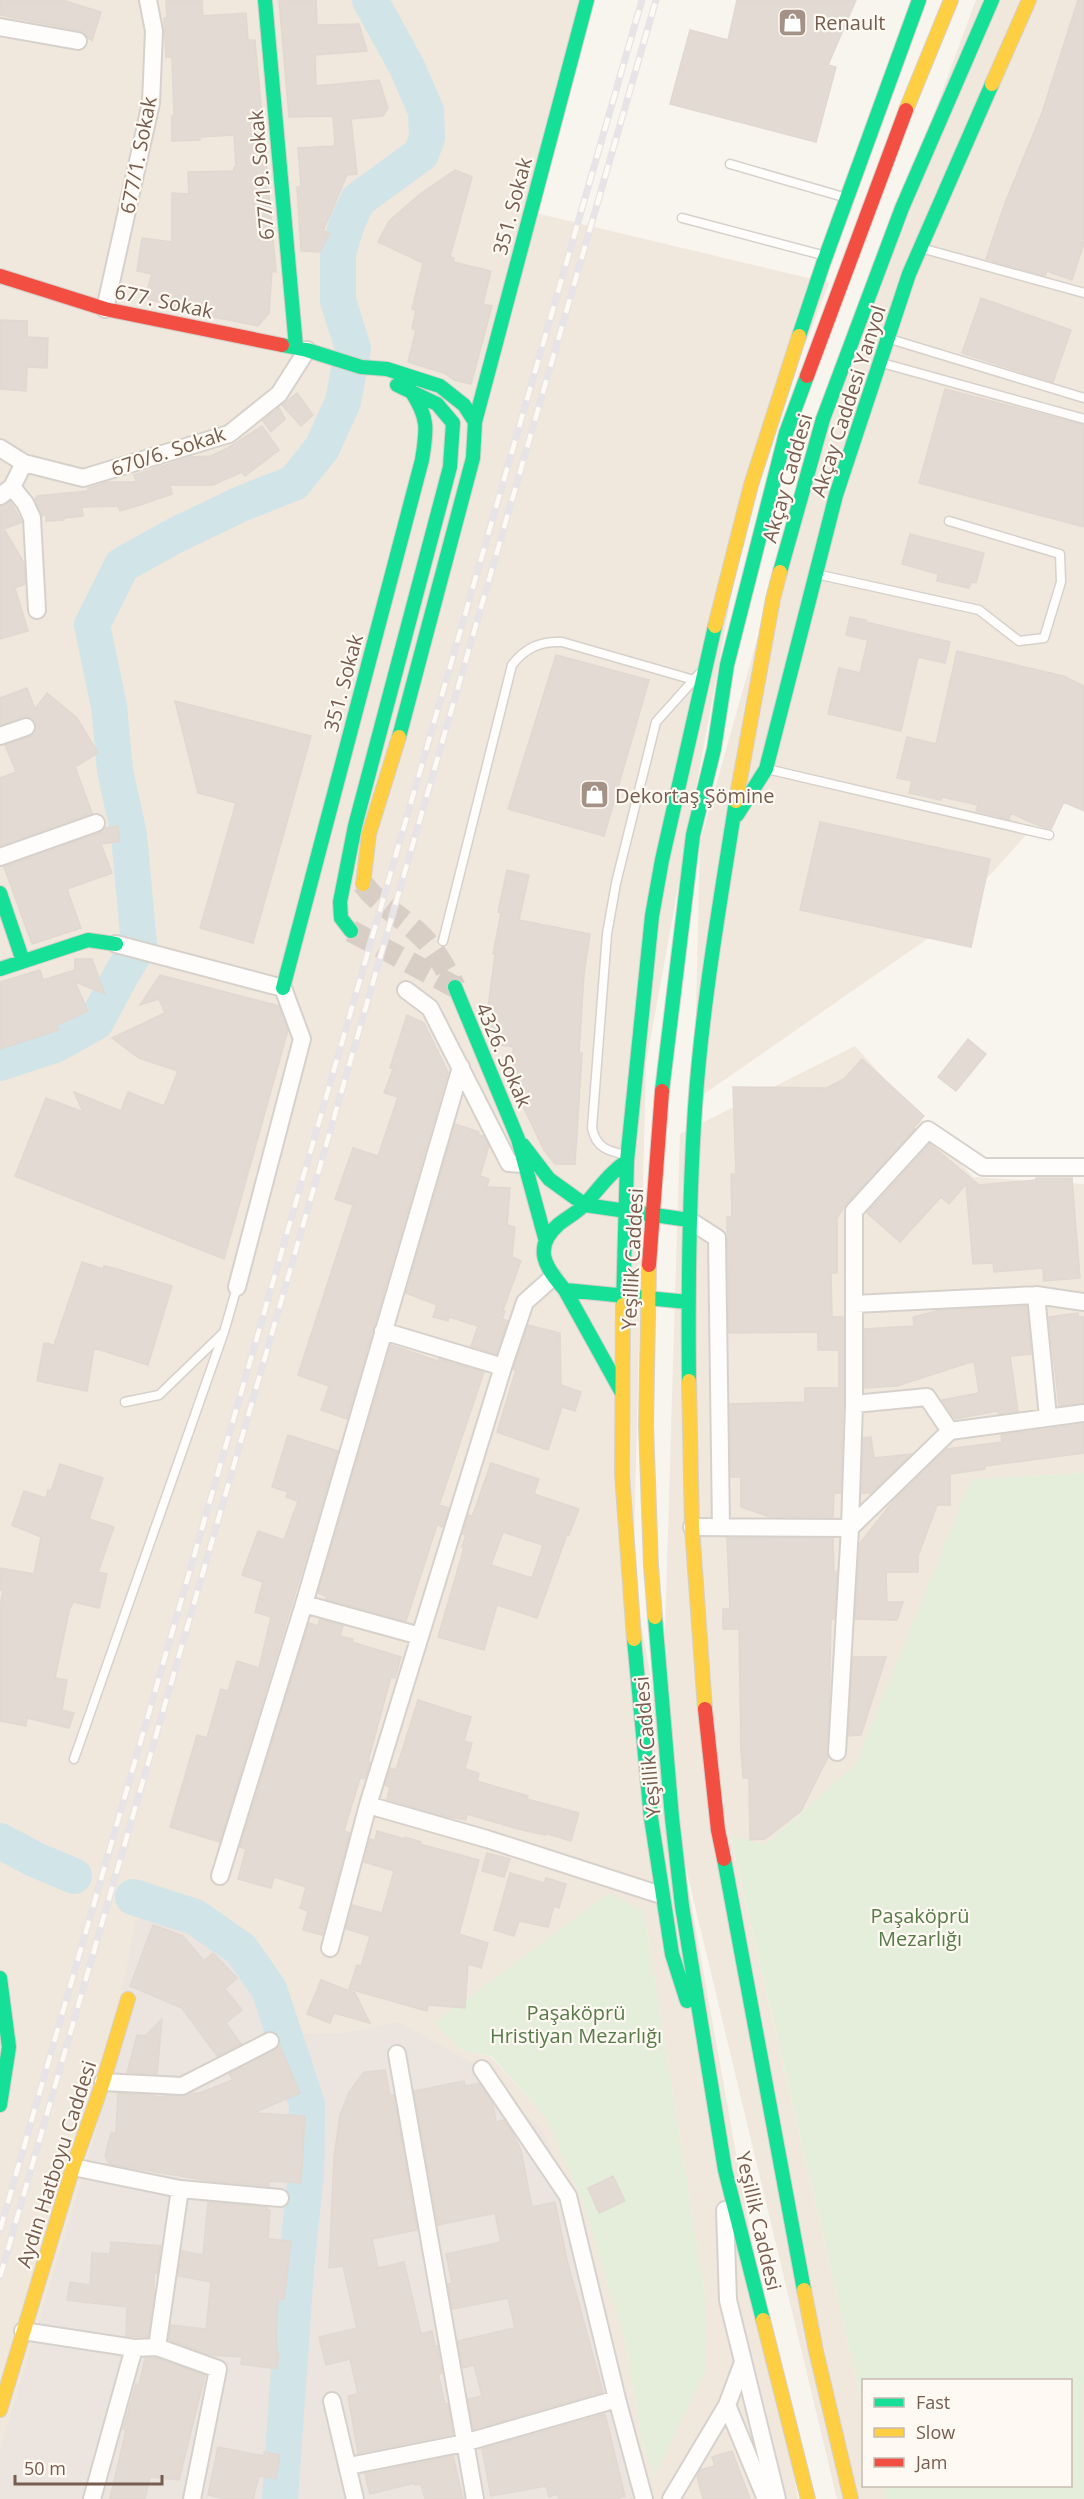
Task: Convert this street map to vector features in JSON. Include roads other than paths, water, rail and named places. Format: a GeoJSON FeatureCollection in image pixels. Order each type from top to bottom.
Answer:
{"type":"FeatureCollection","features":[{"type":"Feature","properties":{"kind":"main road","name":"677/19. Sokak"},"geometry":{"type":"LineString","coordinates":[[265,0],[308,351]]}},
{"type":"Feature","properties":{"kind":"main road","name":"351. Sokak"},"geometry":{"type":"LineString","coordinates":[[363,884],[369,834],[398,739],[473,458],[475,422],[587,0]]}},
{"type":"Feature","properties":{"kind":"main road"},"geometry":{"type":"LineString","coordinates":[[707,2064],[672,1954],[661,1895],[638,1701],[622,1474],[624,1211],[627,1159],[652,916],[688,739],[708,665],[716,621],[751,485],[826,256],[919,0]]}},
{"type":"Feature","properties":{"kind":"main road","name":"Akçay Caddesi"},"geometry":{"type":"LineString","coordinates":[[675,979],[693,835],[714,750],[727,665],[786,433],[915,84],[951,0]]}},
{"type":"Feature","properties":{"kind":"main road","name":"Akçay Caddesi"},"geometry":{"type":"LineString","coordinates":[[707,992],[740,771],[773,599],[823,419],[902,208],[992,0]]}},
{"type":"Feature","properties":{"kind":"main road","name":"Akçay Caddesi Yanyol"},"geometry":{"type":"LineString","coordinates":[[733,822],[766,769],[836,495],[909,274],[1029,0]]}},
{"type":"Feature","properties":{"kind":"main road","name":"677. Sokak"},"geometry":{"type":"LineString","coordinates":[[0,276],[105,309],[308,351],[361,367]]}},
{"type":"Feature","properties":{"kind":"main road"},"geometry":{"type":"LineString","coordinates":[[361,367],[387,369],[440,386],[464,405],[475,422]]}},
{"type":"Feature","properties":{"kind":"main road"},"geometry":{"type":"LineString","coordinates":[[351,931],[341,918],[340,902],[355,826],[450,467],[453,423],[437,404],[373,375],[361,367]]}},
{"type":"Feature","properties":{"kind":"main road","name":"351. Sokak"},"geometry":{"type":"LineString","coordinates":[[283,988],[422,460],[429,424],[423,409],[411,391]]}},
{"type":"Feature","properties":{"kind":"main road"},"geometry":{"type":"LineString","coordinates":[[0,893],[23,961]]}},
{"type":"Feature","properties":{"kind":"main road"},"geometry":{"type":"LineString","coordinates":[[0,969],[88,940],[116,944]]}},
{"type":"Feature","properties":{"kind":"main road","name":"Yeşillik Caddesi"},"geometry":{"type":"LineString","coordinates":[[675,979],[663,1077],[653,1216],[648,1298],[646,1425],[651,1566],[672,1818],[682,1906],[725,2170],[808,2499]]}},
{"type":"Feature","properties":{"kind":"main road","name":"4326. Sokak"},"geometry":{"type":"LineString","coordinates":[[455,987],[518,1139]]}},
{"type":"Feature","properties":{"kind":"main road","name":"Yeşillik Caddesi"},"geometry":{"type":"LineString","coordinates":[[707,992],[695,1108],[689,1221],[688,1302],[692,1527],[701,1669],[718,1830],[816,2350],[852,2499]]}},
{"type":"Feature","properties":{"kind":"main road"},"geometry":{"type":"LineString","coordinates":[[518,1139],[549,1179],[585,1205],[689,1221]]}},
{"type":"Feature","properties":{"kind":"main road"},"geometry":{"type":"LineString","coordinates":[[518,1139],[545,1238],[542,1250],[544,1262],[565,1290],[623,1394]]}},
{"type":"Feature","properties":{"kind":"main road"},"geometry":{"type":"LineString","coordinates":[[545,1238],[585,1205],[608,1173],[627,1159]]}},
{"type":"Feature","properties":{"kind":"main road"},"geometry":{"type":"LineString","coordinates":[[565,1290],[688,1302]]}},
{"type":"Feature","properties":{"kind":"main road"},"geometry":{"type":"LineString","coordinates":[[0,1978],[5,2047],[0,2105]]}},
{"type":"Feature","properties":{"kind":"main road","name":"Aydın Hatboyu Caddesi"},"geometry":{"type":"LineString","coordinates":[[0,2410],[73,2167],[103,2082],[128,1999]]}},
{"type":"Feature","properties":{"kind":"street","name":"677/1. Sokak"},"geometry":{"type":"LineString","coordinates":[[105,309],[151,103],[154,31],[148,0]]}},
{"type":"Feature","properties":{"kind":"street"},"geometry":{"type":"LineString","coordinates":[[0,27],[78,41]]}},
{"type":"Feature","properties":{"kind":"street","name":"670/6. Sokak"},"geometry":{"type":"LineString","coordinates":[[0,448],[24,463],[83,478],[229,434],[279,394],[308,351]]}},
{"type":"Feature","properties":{"kind":"street"},"geometry":{"type":"LineString","coordinates":[[24,463],[6,491],[25,503],[32,518],[37,610]]}},
{"type":"Feature","properties":{"kind":"street"},"geometry":{"type":"LineString","coordinates":[[0,736],[26,727]]}},
{"type":"Feature","properties":{"kind":"street"},"geometry":{"type":"LineString","coordinates":[[0,857],[96,823]]}},
{"type":"Feature","properties":{"kind":"street"},"geometry":{"type":"LineString","coordinates":[[116,944],[283,988],[302,1039],[237,1287]]}},
{"type":"Feature","properties":{"kind":"street"},"geometry":{"type":"LineString","coordinates":[[406,990],[430,1008],[509,1163],[523,1164]]}},
{"type":"Feature","properties":{"kind":"street"},"geometry":{"type":"LineString","coordinates":[[220,1876],[304,1604],[461,1067]]}},
{"type":"Feature","properties":{"kind":"street"},"geometry":{"type":"LineString","coordinates":[[837,1752],[850,1528],[854,1404],[854,1212],[928,1130],[983,1167],[1084,1167]]}},
{"type":"Feature","properties":{"kind":"street"},"geometry":{"type":"LineString","coordinates":[[689,1221],[717,1238],[722,1527]]}},
{"type":"Feature","properties":{"kind":"street"},"geometry":{"type":"LineString","coordinates":[[330,1948],[368,1805],[503,1367],[525,1302],[553,1276]]}},
{"type":"Feature","properties":{"kind":"street"},"geometry":{"type":"LineString","coordinates":[[854,1304],[1036,1295],[1084,1302]]}},
{"type":"Feature","properties":{"kind":"street"},"geometry":{"type":"LineString","coordinates":[[1036,1295],[1048,1417]]}},
{"type":"Feature","properties":{"kind":"street"},"geometry":{"type":"LineString","coordinates":[[383,1331],[503,1367]]}},
{"type":"Feature","properties":{"kind":"street"},"geometry":{"type":"LineString","coordinates":[[854,1404],[927,1397],[950,1431]]}},
{"type":"Feature","properties":{"kind":"street"},"geometry":{"type":"LineString","coordinates":[[692,1527],[850,1528],[950,1431],[1084,1413]]}},
{"type":"Feature","properties":{"kind":"street"},"geometry":{"type":"LineString","coordinates":[[304,1604],[420,1636]]}},
{"type":"Feature","properties":{"kind":"street"},"geometry":{"type":"LineString","coordinates":[[368,1805],[487,1839],[661,1895]]}},
{"type":"Feature","properties":{"kind":"street"},"geometry":{"type":"LineString","coordinates":[[103,2082],[182,2086],[270,2041]]}},
{"type":"Feature","properties":{"kind":"street"},"geometry":{"type":"LineString","coordinates":[[398,2054],[475,2499]]}},
{"type":"Feature","properties":{"kind":"street"},"geometry":{"type":"LineString","coordinates":[[482,2069],[568,2196],[617,2399],[644,2499]]}},
{"type":"Feature","properties":{"kind":"street"},"geometry":{"type":"LineString","coordinates":[[73,2167],[180,2189],[279,2198]]}},
{"type":"Feature","properties":{"kind":"street"},"geometry":{"type":"LineString","coordinates":[[725,2170],[728,2300],[742,2365],[777,2499]]}},
{"type":"Feature","properties":{"kind":"street"},"geometry":{"type":"LineString","coordinates":[[157,2347],[180,2189]]}},
{"type":"Feature","properties":{"kind":"street"},"geometry":{"type":"LineString","coordinates":[[23,2331],[134,2348],[157,2347],[218,2369],[192,2499]]}},
{"type":"Feature","properties":{"kind":"street"},"geometry":{"type":"LineString","coordinates":[[92,2499],[134,2348]]}},
{"type":"Feature","properties":{"kind":"street"},"geometry":{"type":"LineString","coordinates":[[671,2499],[727,2404],[742,2365]]}},
{"type":"Feature","properties":{"kind":"street"},"geometry":{"type":"LineString","coordinates":[[349,2466],[464,2443],[617,2399]]}},
{"type":"Feature","properties":{"kind":"street"},"geometry":{"type":"LineString","coordinates":[[332,2401],[355,2499]]}},
{"type":"Feature","properties":{"kind":"street"},"geometry":{"type":"LineString","coordinates":[[727,2404],[766,2499]]}},
{"type":"Feature","properties":{"kind":"lane"},"geometry":{"type":"LineString","coordinates":[[730,164],[847,198]]}},
{"type":"Feature","properties":{"kind":"lane"},"geometry":{"type":"LineString","coordinates":[[682,218],[826,256]]}},
{"type":"Feature","properties":{"kind":"lane"},"geometry":{"type":"LineString","coordinates":[[921,248],[1084,293]]}},
{"type":"Feature","properties":{"kind":"lane"},"geometry":{"type":"LineString","coordinates":[[889,339],[1084,398]]}},
{"type":"Feature","properties":{"kind":"lane"},"geometry":{"type":"LineString","coordinates":[[881,363],[1084,419]]}},
{"type":"Feature","properties":{"kind":"lane"},"geometry":{"type":"LineString","coordinates":[[816,574],[979,610],[1018,641],[1044,638],[1061,582],[1060,554],[949,521]]}},
{"type":"Feature","properties":{"kind":"lane"},"geometry":{"type":"LineString","coordinates":[[443,941],[512,665],[517,658],[530,647],[562,642],[694,680]]}},
{"type":"Feature","properties":{"kind":"lane"},"geometry":{"type":"LineString","coordinates":[[627,1159],[601,1146],[592,1128],[607,934],[616,883],[656,722],[708,665]]}},
{"type":"Feature","properties":{"kind":"lane"},"geometry":{"type":"LineString","coordinates":[[766,769],[1050,835]]}},
{"type":"Feature","properties":{"kind":"lane"},"geometry":{"type":"LineString","coordinates":[[74,1759],[224,1332],[237,1287]]}},
{"type":"Feature","properties":{"kind":"lane"},"geometry":{"type":"LineString","coordinates":[[125,1402],[159,1395],[224,1332]]}},
{"type":"Feature","properties":{"kind":"waterway"},"geometry":{"type":"LineString","coordinates":[[0,1063],[55,1045],[96,1022],[139,945],[129,835],[115,770],[109,706],[92,625],[122,565],[176,535],[243,503],[294,483],[322,448],[343,402],[353,348],[338,301],[338,253],[347,223],[358,200],[421,154],[427,138],[426,111],[407,67],[370,0]]}},
{"type":"Feature","properties":{"kind":"waterway"},"geometry":{"type":"LineString","coordinates":[[0,1841],[74,1876]]}},
{"type":"Feature","properties":{"kind":"waterway"},"geometry":{"type":"LineString","coordinates":[[133,1897],[195,1917],[241,1949],[269,1989],[307,2104],[306,2173],[296,2269],[280,2499]]}},
{"type":"Feature","properties":{"kind":"tunnel"},"geometry":{"type":"LineString","coordinates":[[363,884],[428,943],[443,964],[455,987]]}},
{"type":"Feature","properties":{"kind":"tunnel"},"geometry":{"type":"LineString","coordinates":[[351,931],[455,987]]}},
{"type":"Feature","properties":{"kind":"railway"},"geometry":{"type":"LineString","coordinates":[[0,2230],[642,0]]}},
{"type":"Feature","properties":{"kind":"railway"},"geometry":{"type":"LineString","coordinates":[[0,2277],[656,0]]}},
{"type":"Feature","properties":{"kind":"place","name":"Renault"},"geometry":{"type":"Point","coordinates":[793,22]}},
{"type":"Feature","properties":{"kind":"place","name":"Dekortaş Şömine"},"geometry":{"type":"Point","coordinates":[594,795]}},
{"type":"Feature","properties":{"kind":"park label","name":"Paşaköprü Mezarlığı"},"geometry":{"type":"Point","coordinates":[920,1926]}},
{"type":"Feature","properties":{"kind":"park label","name":"Paşaköprü Hristiyan Mezarlığı"},"geometry":{"type":"Point","coordinates":[576,2024]}}]}
